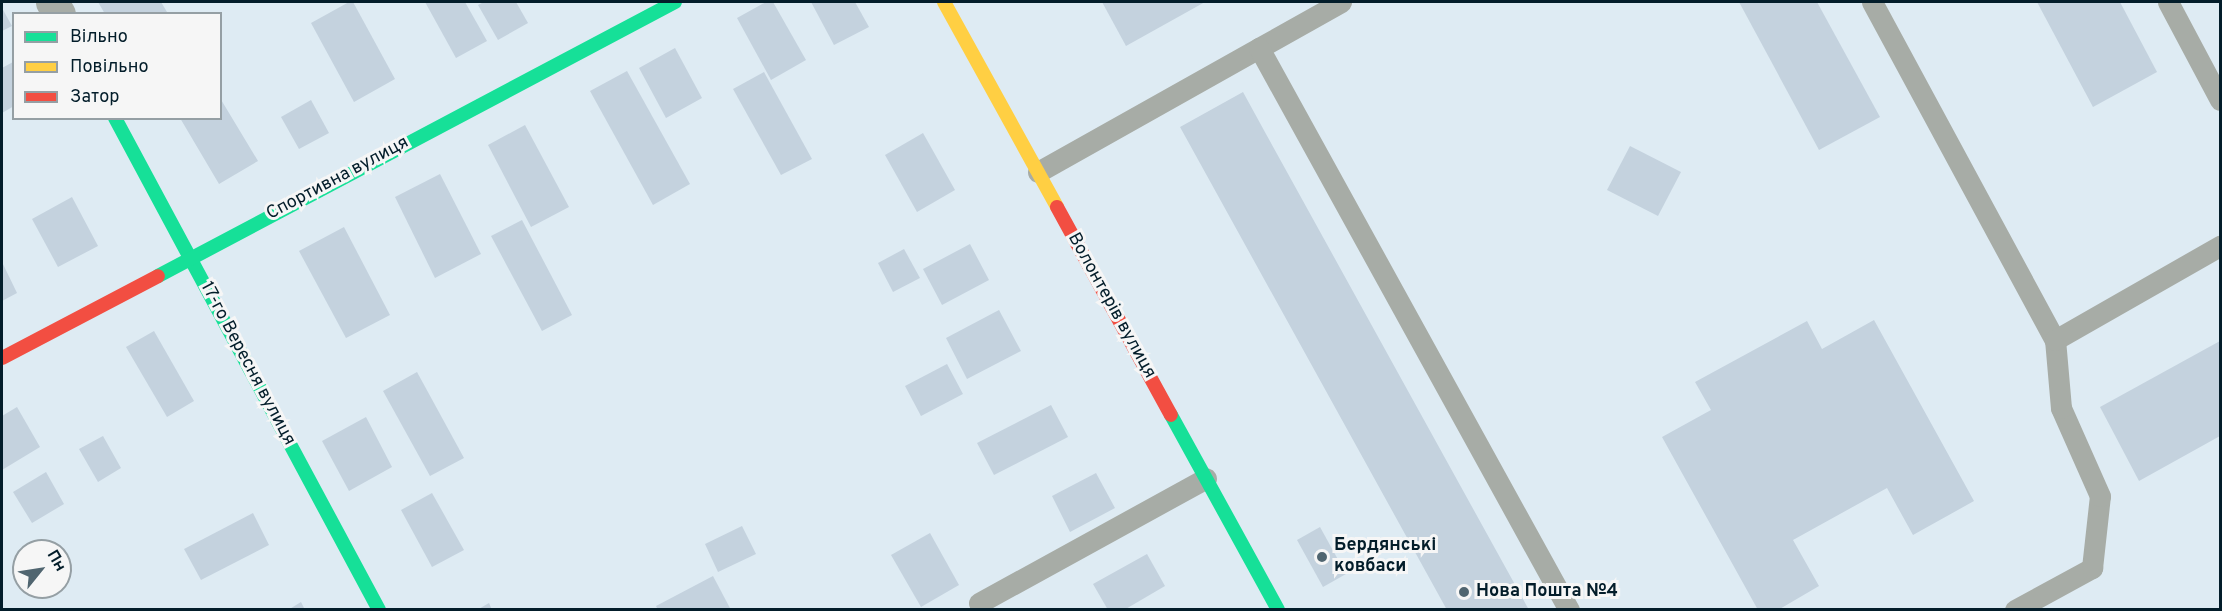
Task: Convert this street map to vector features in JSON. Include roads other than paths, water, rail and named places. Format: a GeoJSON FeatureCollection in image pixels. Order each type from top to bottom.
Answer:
{"type":"FeatureCollection","features":[{"type":"Feature","properties":{"kind":"street","name":"Спортивна вулиця"},"geometry":{"type":"LineString","coordinates":[[2,358],[675,2]]}},
{"type":"Feature","properties":{"kind":"street","name":"Волонтерів вулиця"},"geometry":{"type":"LineString","coordinates":[[944,2],[1278,609]]}},
{"type":"Feature","properties":{"kind":"street","name":"17-го Вересня вулиця"},"geometry":{"type":"LineString","coordinates":[[116,120],[379,609]]}},
{"type":"Feature","properties":{"kind":"lane"},"geometry":{"type":"LineString","coordinates":[[1038,172],[1341,2]]}},
{"type":"Feature","properties":{"kind":"lane"},"geometry":{"type":"LineString","coordinates":[[1872,2],[2055,340],[2061,408],[2100,496],[2092,568],[2015,609]]}},
{"type":"Feature","properties":{"kind":"lane"},"geometry":{"type":"LineString","coordinates":[[2168,2],[2220,100]]}},
{"type":"Feature","properties":{"kind":"lane"},"geometry":{"type":"LineString","coordinates":[[1259,48],[1569,609]]}},
{"type":"Feature","properties":{"kind":"lane"},"geometry":{"type":"LineString","coordinates":[[2055,340],[2220,246]]}},
{"type":"Feature","properties":{"kind":"lane"},"geometry":{"type":"LineString","coordinates":[[979,603],[1206,478]]}},
{"type":"Feature","properties":{"kind":"place","name":"Бердянські ковбаси"},"geometry":{"type":"Point","coordinates":[1322,557]}},
{"type":"Feature","properties":{"kind":"place","name":"Нова Пошта №4"},"geometry":{"type":"Point","coordinates":[1464,592]}}]}
